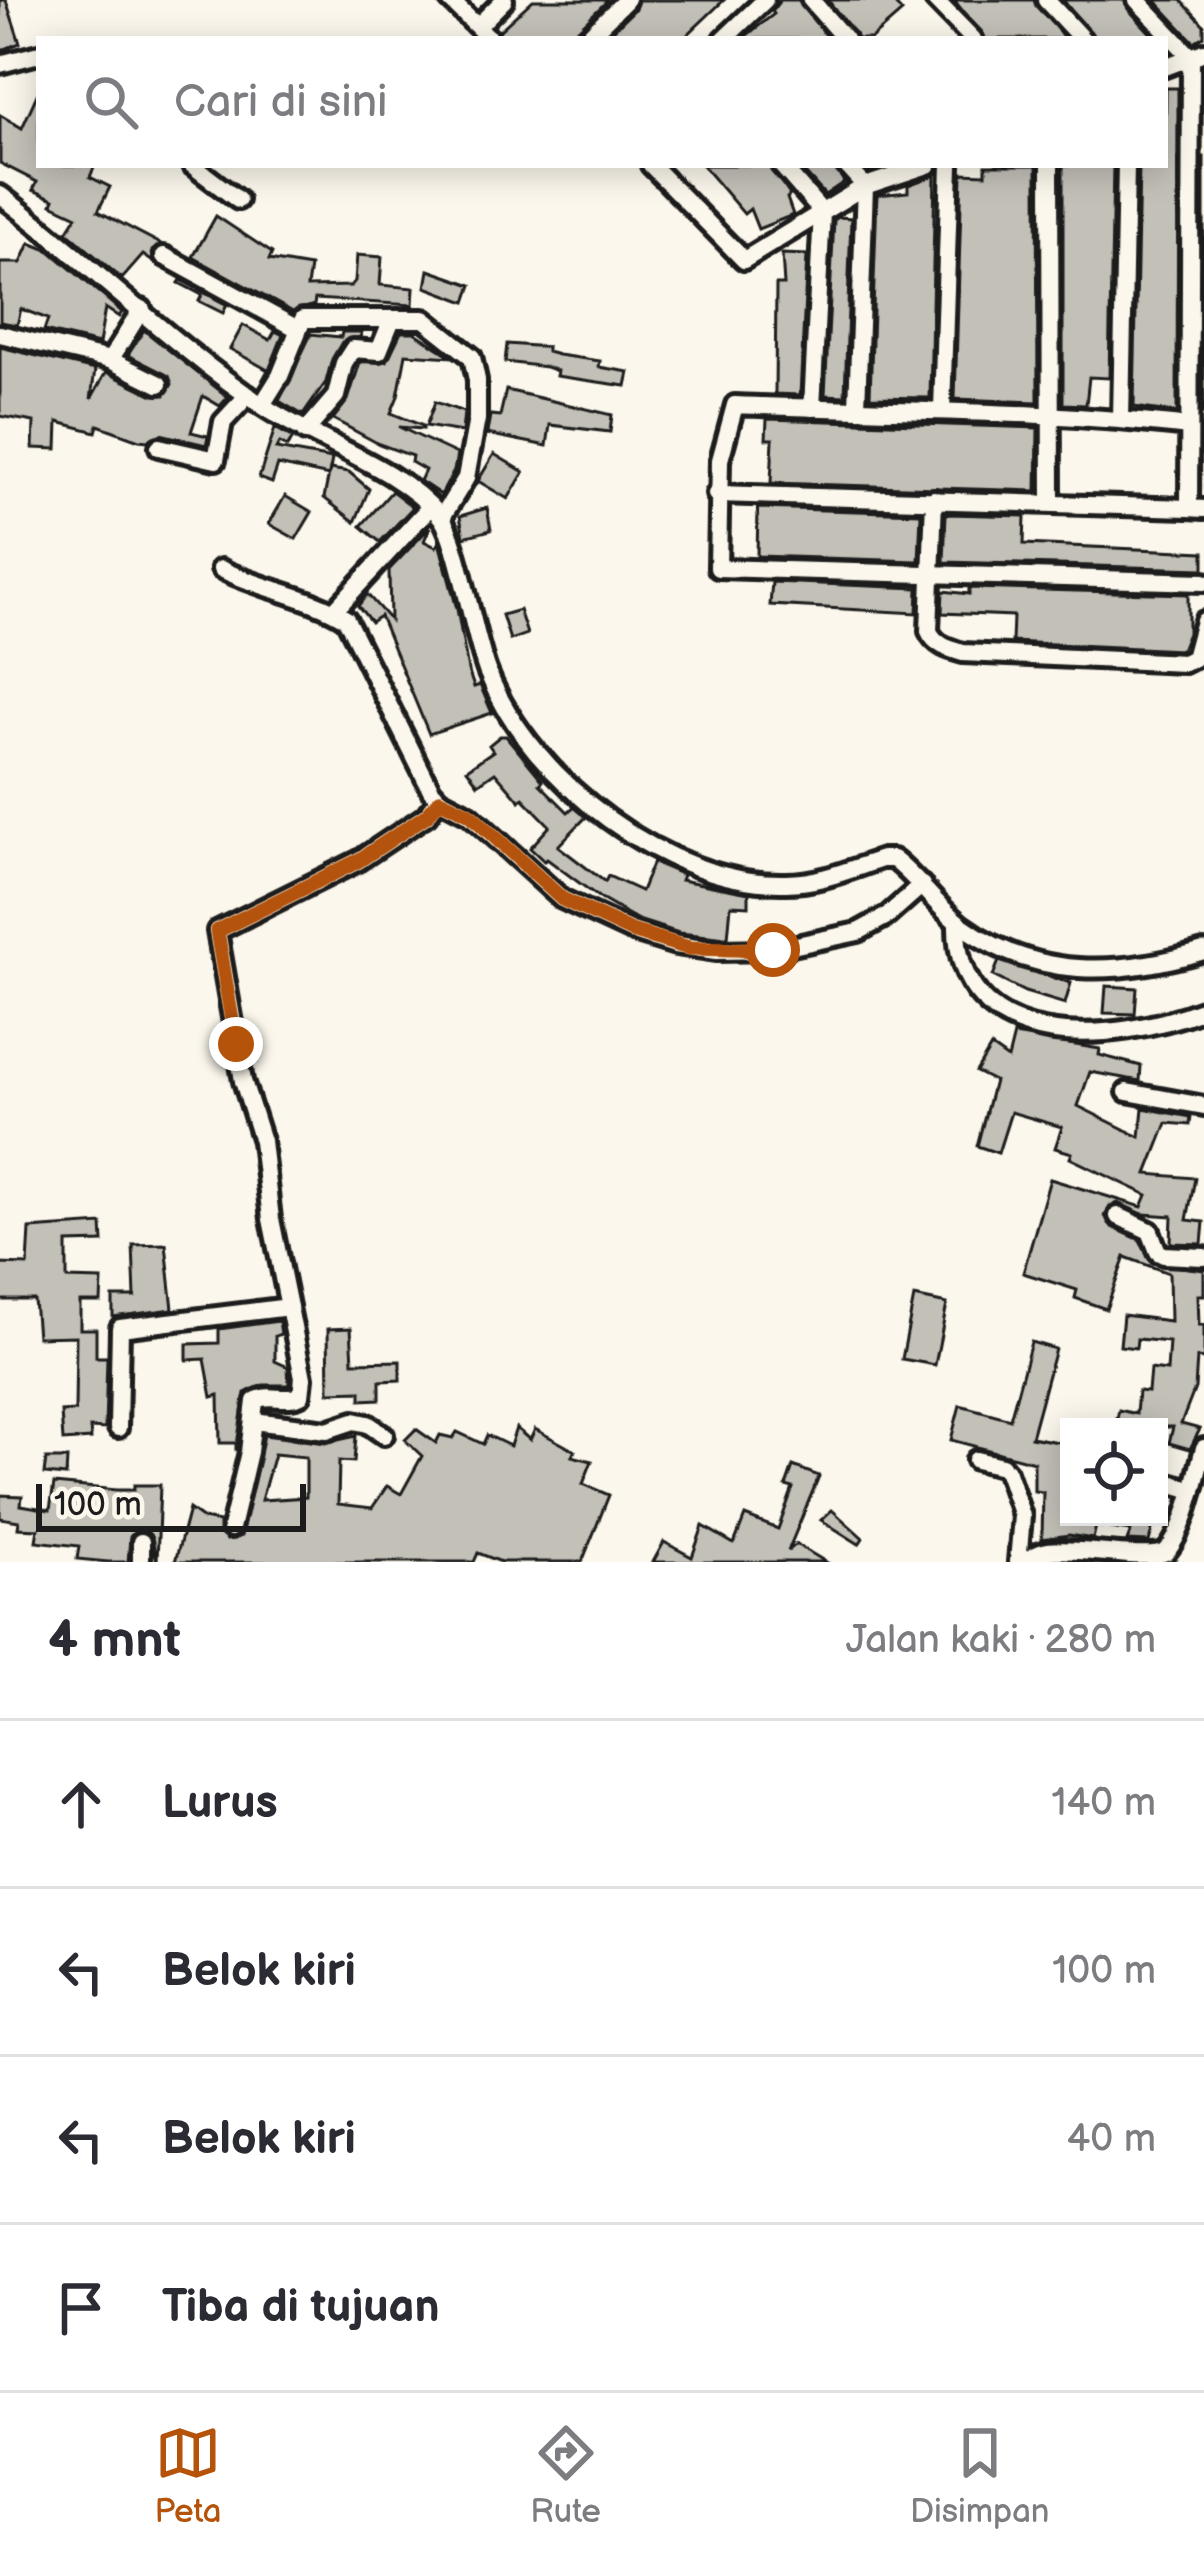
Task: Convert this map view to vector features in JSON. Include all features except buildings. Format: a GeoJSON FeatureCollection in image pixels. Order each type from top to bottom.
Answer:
{"type":"FeatureCollection","features":[{"type":"Feature","properties":{"kind":"street"},"geometry":{"type":"LineString","coordinates":[[450,0],[484,32],[504,0]]}},
{"type":"Feature","properties":{"kind":"street"},"geometry":{"type":"LineString","coordinates":[[589,36],[626,0]]}},
{"type":"Feature","properties":{"kind":"street"},"geometry":{"type":"LineString","coordinates":[[730,36],[765,0]]}},
{"type":"Feature","properties":{"kind":"street"},"geometry":{"type":"LineString","coordinates":[[811,0],[842,36]]}},
{"type":"Feature","properties":{"kind":"street"},"geometry":{"type":"LineString","coordinates":[[934,0],[970,36]]}},
{"type":"Feature","properties":{"kind":"street"},"geometry":{"type":"LineString","coordinates":[[1046,0],[1079,36]]}},
{"type":"Feature","properties":{"kind":"street"},"geometry":{"type":"LineString","coordinates":[[716,494],[1197,508],[1189,427],[1197,54],[1137,0]]}},
{"type":"Feature","properties":{"kind":"street"},"geometry":{"type":"LineString","coordinates":[[0,64],[36,54]]}},
{"type":"Feature","properties":{"kind":"street"},"geometry":{"type":"LineString","coordinates":[[1168,66],[1197,54]]}},
{"type":"Feature","properties":{"kind":"street"},"geometry":{"type":"LineString","coordinates":[[196,168],[238,200]]}},
{"type":"Feature","properties":{"kind":"street"},"geometry":{"type":"LineString","coordinates":[[654,168],[744,260],[865,185],[919,168]]}},
{"type":"Feature","properties":{"kind":"street"},"geometry":{"type":"LineString","coordinates":[[784,168],[822,212],[812,409]]}},
{"type":"Feature","properties":{"kind":"street"},"geometry":{"type":"LineString","coordinates":[[849,168],[865,185],[857,407]]}},
{"type":"Feature","properties":{"kind":"street"},"geometry":{"type":"LineString","coordinates":[[942,410],[950,168]]}},
{"type":"Feature","properties":{"kind":"street"},"geometry":{"type":"LineString","coordinates":[[1050,168],[1051,503]]}},
{"type":"Feature","properties":{"kind":"street"},"geometry":{"type":"LineString","coordinates":[[1121,418],[1126,168]]}},
{"type":"Feature","properties":{"kind":"street"},"geometry":{"type":"LineString","coordinates":[[0,195],[255,400],[305,432],[397,479],[436,513],[489,677],[527,737],[587,804],[671,857],[752,882],[811,881],[887,859],[904,867],[958,922],[1002,951],[1064,969],[1107,970],[1204,951]]}},
{"type":"Feature","properties":{"kind":"street"},"geometry":{"type":"LineString","coordinates":[[164,256],[296,328]]}},
{"type":"Feature","properties":{"kind":"street"},"geometry":{"type":"LineString","coordinates":[[110,360],[142,309]]}},
{"type":"Feature","properties":{"kind":"street"},"geometry":{"type":"LineString","coordinates":[[159,447],[216,460],[223,422],[280,376],[303,319],[424,319],[472,357],[477,418],[466,478],[334,611]]}},
{"type":"Feature","properties":{"kind":"street"},"geometry":{"type":"LineString","coordinates":[[305,432],[336,396],[344,363],[353,349],[379,351],[392,319]]}},
{"type":"Feature","properties":{"kind":"street"},"geometry":{"type":"LineString","coordinates":[[0,334],[110,360],[159,384]]}},
{"type":"Feature","properties":{"kind":"street"},"geometry":{"type":"LineString","coordinates":[[1189,427],[1121,418],[735,405],[716,494],[718,568],[1204,582]]}},
{"type":"Feature","properties":{"kind":"street"},"geometry":{"type":"LineString","coordinates":[[934,499],[928,631],[933,641],[963,653],[1184,663],[1194,658],[1204,621]]}},
{"type":"Feature","properties":{"kind":"street"},"geometry":{"type":"LineString","coordinates":[[221,569],[261,589],[346,619],[440,800],[470,814],[562,899],[631,931],[689,948],[773,950],[858,932],[887,916],[922,885]]}},
{"type":"Feature","properties":{"kind":"street"},"geometry":{"type":"LineString","coordinates":[[231,1528],[258,1398],[293,1400],[302,1395],[303,1378],[271,1220],[262,1141],[246,1097],[214,936],[358,861],[427,815],[440,800]]}},
{"type":"Feature","properties":{"kind":"street"},"geometry":{"type":"LineString","coordinates":[[958,922],[957,955],[962,972],[987,1002],[1015,1020],[1052,1032],[1113,1034],[1151,1028],[1204,1010]]}},
{"type":"Feature","properties":{"kind":"street"},"geometry":{"type":"LineString","coordinates":[[1127,1092],[1204,1106]]}},
{"type":"Feature","properties":{"kind":"street"},"geometry":{"type":"LineString","coordinates":[[1118,1216],[1150,1231],[1163,1255],[1204,1257]]}},
{"type":"Feature","properties":{"kind":"street"},"geometry":{"type":"LineString","coordinates":[[118,1428],[120,1328],[289,1307]]}},
{"type":"Feature","properties":{"kind":"street"},"geometry":{"type":"LineString","coordinates":[[253,1421],[327,1430],[354,1421],[384,1435]]}},
{"type":"Feature","properties":{"kind":"street"},"geometry":{"type":"LineString","coordinates":[[976,1460],[1002,1466],[1007,1472],[1022,1516],[1020,1562],[1046,1551],[1144,1562],[1162,1557],[1174,1540],[1204,1448]]}},
{"type":"Feature","properties":{"kind":"street"},"geometry":{"type":"LineString","coordinates":[[1168,1483],[1193,1490]]}},
{"type":"Feature","properties":{"kind":"street"},"geometry":{"type":"LineString","coordinates":[[141,1542],[141,1562]]}},
{"type":"Feature","properties":{"kind":"route"},"geometry":{"type":"LineString","coordinates":[[236,1044],[214,936],[217,931],[358,861],[427,815],[440,800],[470,814],[562,899],[631,931],[689,948],[773,950]]}}]}
